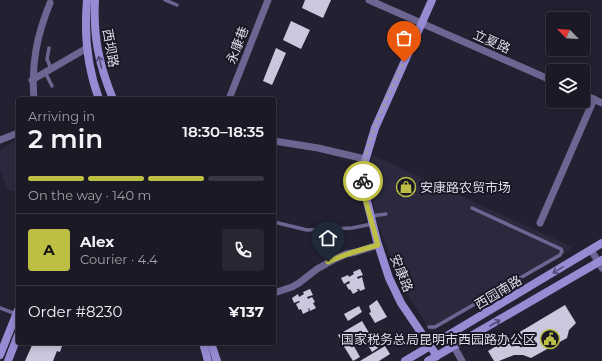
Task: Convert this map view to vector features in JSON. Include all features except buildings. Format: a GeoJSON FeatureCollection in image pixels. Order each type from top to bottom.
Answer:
{"type":"FeatureCollection","features":[{"type":"Feature","properties":{"kind":"main road","name":"西坝路"},"geometry":{"type":"LineString","coordinates":[[87,0],[85,18],[87,48],[98,97]]}},
{"type":"Feature","properties":{"kind":"main road","name":"西坝路"},"geometry":{"type":"LineString","coordinates":[[95,0],[95,39],[99,62],[112,97]]}},
{"type":"Feature","properties":{"kind":"main road","name":"安康路"},"geometry":{"type":"LineString","coordinates":[[432,0],[375,128],[363,168],[363,185],[371,220],[389,278],[401,303],[437,356]]}},
{"type":"Feature","properties":{"kind":"main road","name":"西园南路"},"geometry":{"type":"LineString","coordinates":[[405,361],[602,243]]}},
{"type":"Feature","properties":{"kind":"main road","name":"西园南路"},"geometry":{"type":"LineString","coordinates":[[428,361],[601,263]]}},
{"type":"Feature","properties":{"kind":"main road"},"geometry":{"type":"LineString","coordinates":[[0,355],[16,315]]}},
{"type":"Feature","properties":{"kind":"main road"},"geometry":{"type":"LineString","coordinates":[[8,361],[16,340]]}},
{"type":"Feature","properties":{"kind":"main road"},"geometry":{"type":"LineString","coordinates":[[204,345],[208,361]]}},
{"type":"Feature","properties":{"kind":"main road"},"geometry":{"type":"LineString","coordinates":[[212,345],[217,361]]}},
{"type":"Feature","properties":{"kind":"street","name":"永康巷"},"geometry":{"type":"LineString","coordinates":[[230,97],[268,0]]}},
{"type":"Feature","properties":{"kind":"street","name":"立夏路"},"geometry":{"type":"LineString","coordinates":[[369,0],[546,78]]}},
{"type":"Feature","properties":{"kind":"street"},"geometry":{"type":"LineString","coordinates":[[34,97],[32,80],[35,53],[41,24],[50,3]]}},
{"type":"Feature","properties":{"kind":"street"},"geometry":{"type":"LineString","coordinates":[[32,80],[87,48]]}},
{"type":"Feature","properties":{"kind":"street"},"geometry":{"type":"LineString","coordinates":[[590,97],[602,103]]}},
{"type":"Feature","properties":{"kind":"street"},"geometry":{"type":"LineString","coordinates":[[540,223],[594,99]]}},
{"type":"Feature","properties":{"kind":"street"},"geometry":{"type":"LineString","coordinates":[[0,140],[16,134]]}},
{"type":"Feature","properties":{"kind":"street"},"geometry":{"type":"LineString","coordinates":[[276,141],[318,148],[365,159]]}},
{"type":"Feature","properties":{"kind":"street"},"geometry":{"type":"LineString","coordinates":[[276,292],[292,287],[317,269],[335,259],[378,245]]}},
{"type":"Feature","properties":{"kind":"street"},"geometry":{"type":"LineString","coordinates":[[592,250],[601,263]]}},
{"type":"Feature","properties":{"kind":"street"},"geometry":{"type":"LineString","coordinates":[[448,336],[462,361]]}},
{"type":"Feature","properties":{"kind":"lane"},"geometry":{"type":"LineString","coordinates":[[165,0],[178,5]]}},
{"type":"Feature","properties":{"kind":"lane"},"geometry":{"type":"LineString","coordinates":[[49,48],[47,59],[52,86]]}},
{"type":"Feature","properties":{"kind":"lane"},"geometry":{"type":"LineString","coordinates":[[429,327],[435,327],[479,302],[560,255],[562,251],[561,248],[472,208]]}},
{"type":"Feature","properties":{"kind":"lane"},"geometry":{"type":"LineString","coordinates":[[276,222],[307,230],[352,228],[386,214]]}},
{"type":"Feature","properties":{"kind":"lane"},"geometry":{"type":"LineString","coordinates":[[479,302],[485,314]]}},
{"type":"Feature","properties":{"kind":"lane"},"geometry":{"type":"LineString","coordinates":[[0,308],[16,312]]}},
{"type":"Feature","properties":{"kind":"shaded area"},"geometry":{"type":"Polygon","coordinates":[[[16,139],[16,192],[8,190],[0,169],[1,150],[16,139]]]}},
{"type":"Feature","properties":{"kind":"shaded area"},"geometry":{"type":"Polygon","coordinates":[[[372,155],[572,247],[569,251],[431,332],[404,289],[375,217],[369,172],[372,155]]]}},
{"type":"Feature","properties":{"kind":"way so far"},"geometry":{"type":"LineString","coordinates":[[363,181],[365,159],[375,128],[404,62]]}},
{"type":"Feature","properties":{"kind":"place","name":"安康路农贸市场"},"geometry":{"type":"Point","coordinates":[406,187]}},
{"type":"Feature","properties":{"kind":"place","name":"国家税务总局昆明市西园路办公区"},"geometry":{"type":"Point","coordinates":[550,339]}},
{"type":"Feature","properties":{"kind":"route"},"geometry":{"type":"LineString","coordinates":[[328,262],[346,254],[378,245],[365,198],[363,181]]}}]}
